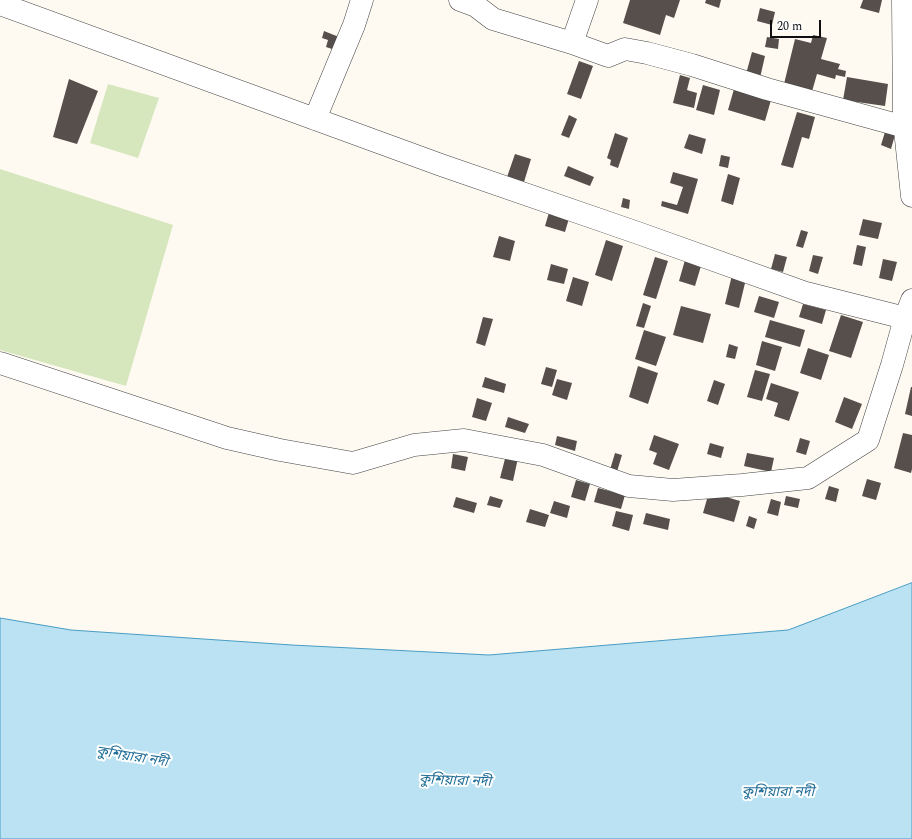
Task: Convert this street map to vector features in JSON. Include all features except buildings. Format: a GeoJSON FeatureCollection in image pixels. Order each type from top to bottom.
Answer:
{"type":"FeatureCollection","features":[{"type":"Feature","properties":{"kind":"street"},"geometry":{"type":"LineString","coordinates":[[315,120],[354,25],[362,0]]}},
{"type":"Feature","properties":{"kind":"street"},"geometry":{"type":"LineString","coordinates":[[460,0],[476,6],[493,20],[572,43],[608,56],[625,49],[647,53],[767,89],[904,127]]}},
{"type":"Feature","properties":{"kind":"street"},"geometry":{"type":"LineString","coordinates":[[572,43],[587,0]]}},
{"type":"Feature","properties":{"kind":"street"},"geometry":{"type":"LineString","coordinates":[[903,0],[904,127],[912,196]]}},
{"type":"Feature","properties":{"kind":"street"},"geometry":{"type":"LineString","coordinates":[[0,4],[315,120],[806,293],[908,309],[868,440],[808,478],[673,490],[629,486],[543,455],[464,440],[414,445],[353,463],[280,450],[227,438],[0,363]]}},
{"type":"Feature","properties":{"kind":"green space"},"geometry":{"type":"Polygon","coordinates":[[[108,84],[159,98],[138,158],[90,143],[108,84]]]}},
{"type":"Feature","properties":{"kind":"green space"},"geometry":{"type":"Polygon","coordinates":[[[0,169],[173,225],[126,386],[0,350],[0,169]]]}},
{"type":"Feature","properties":{"kind":"water","name":"কুশিয়ারা নদী"},"geometry":{"type":"Polygon","coordinates":[[[912,583],[912,839],[0,839],[0,618],[71,630],[292,645],[489,655],[788,630],[912,583]]]}}]}
